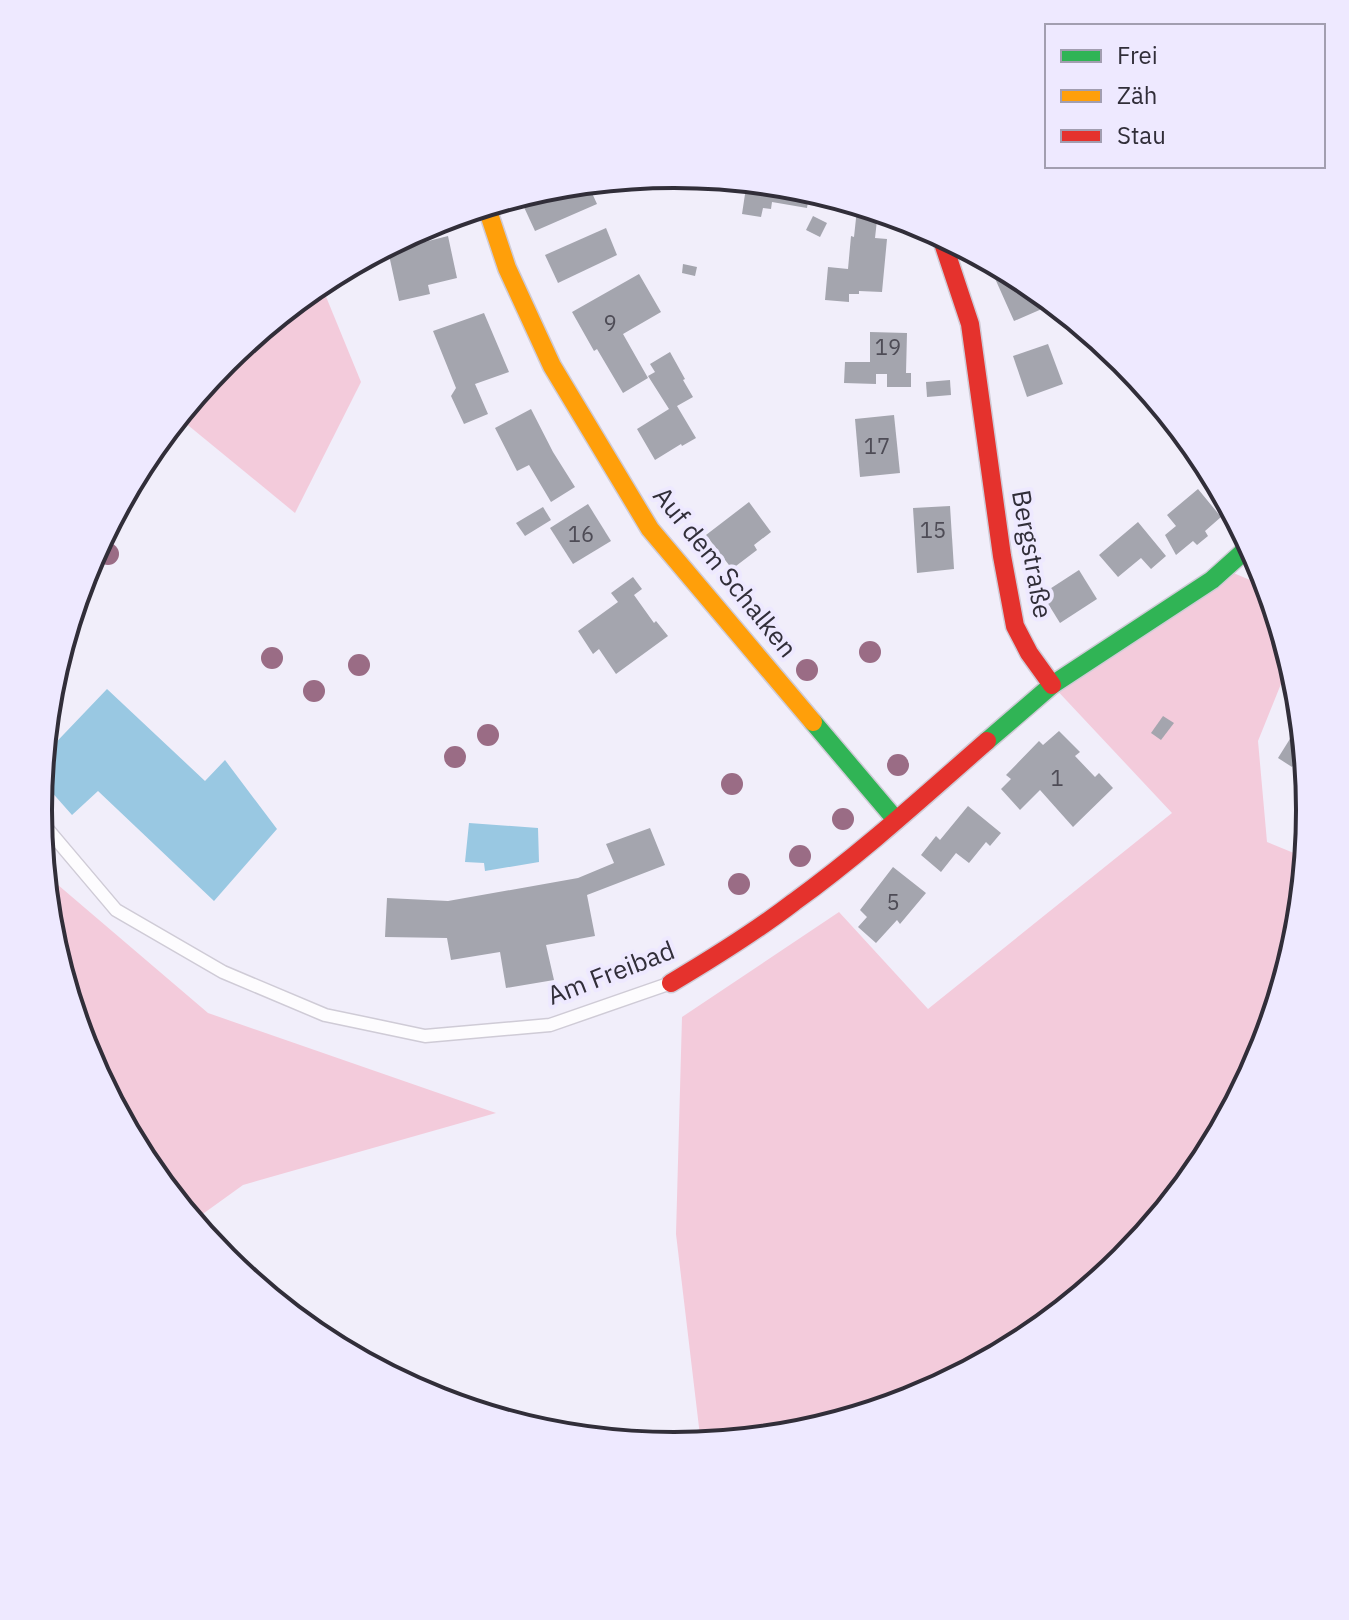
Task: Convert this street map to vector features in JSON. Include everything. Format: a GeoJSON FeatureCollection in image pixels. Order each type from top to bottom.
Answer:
{"type":"FeatureCollection","features":[{"type":"Feature","properties":{"kind":"street","name":"Auf dem Schalken"},"geometry":{"type":"LineString","coordinates":[[490,216],[507,268],[552,366],[650,529],[896,820]]}},
{"type":"Feature","properties":{"kind":"street","name":"Bergstraße"},"geometry":{"type":"LineString","coordinates":[[945,250],[970,324],[1002,556],[1015,626],[1029,653],[1052,685]]}},
{"type":"Feature","properties":{"kind":"street"},"geometry":{"type":"LineString","coordinates":[[1052,685],[1212,580],[1242,554]]}},
{"type":"Feature","properties":{"kind":"street","name":"Am Freibad"},"geometry":{"type":"LineString","coordinates":[[671,983],[795,902],[896,820],[1052,685]]}},
{"type":"Feature","properties":{"kind":"lane","name":"Am Freibad"},"geometry":{"type":"LineString","coordinates":[[53,835],[116,910],[223,972],[325,1015],[425,1036],[550,1025],[671,983]]}},
{"type":"Feature","properties":{"kind":"shaded area"},"geometry":{"type":"Polygon","coordinates":[[[325,295],[361,382],[295,513],[187,424],[234,370],[264,342],[325,295]]]}},
{"type":"Feature","properties":{"kind":"shaded area"},"geometry":{"type":"Polygon","coordinates":[[[1224,569],[1253,581],[1283,679],[1258,741],[1267,842],[1296,854],[1292,891],[1276,971],[1250,1048],[1233,1085],[1192,1156],[1143,1220],[1085,1278],[1020,1328],[950,1368],[875,1399],[796,1421],[699,1431],[676,1234],[682,1017],[839,912],[928,1009],[1172,813],[1052,685],[1224,569]]]}},
{"type":"Feature","properties":{"kind":"shaded area"},"geometry":{"type":"Polygon","coordinates":[[[56,883],[208,1013],[496,1113],[243,1185],[202,1215],[135,1121],[99,1048],[85,1010],[73,971],[56,883]]]}},
{"type":"Feature","properties":{"kind":"water"},"geometry":{"type":"Polygon","coordinates":[[[107,689],[205,781],[225,760],[277,829],[214,901],[98,791],[72,815],[52,793],[56,743],[107,689]]]}},
{"type":"Feature","properties":{"kind":"water"},"geometry":{"type":"Polygon","coordinates":[[[469,823],[538,828],[539,862],[485,871],[484,863],[465,862],[469,823]]]}},
{"type":"Feature","properties":{"kind":"building"},"geometry":{"type":"Polygon","coordinates":[[[745,192],[808,202],[807,208],[772,202],[771,209],[763,208],[761,217],[742,214],[745,192]]]}},
{"type":"Feature","properties":{"kind":"building"},"geometry":{"type":"Polygon","coordinates":[[[592,193],[597,204],[535,231],[524,206],[592,193]]]}},
{"type":"Feature","properties":{"kind":"building"},"geometry":{"type":"Polygon","coordinates":[[[856,215],[877,222],[875,238],[887,239],[882,292],[849,294],[849,302],[825,300],[828,267],[848,269],[851,236],[854,237],[856,215]]]}},
{"type":"Feature","properties":{"kind":"building"},"geometry":{"type":"Polygon","coordinates":[[[813,216],[827,223],[820,237],[806,230],[813,216]]]}},
{"type":"Feature","properties":{"kind":"building"},"geometry":{"type":"Polygon","coordinates":[[[606,228],[617,255],[558,283],[545,255],[606,228]]]}},
{"type":"Feature","properties":{"kind":"building"},"geometry":{"type":"Polygon","coordinates":[[[448,236],[457,278],[428,285],[430,294],[399,301],[389,257],[416,244],[448,236]]]}},
{"type":"Feature","properties":{"kind":"building"},"geometry":{"type":"Polygon","coordinates":[[[683,264],[697,267],[695,276],[682,273],[683,264]]]}},
{"type":"Feature","properties":{"kind":"building"},"geometry":{"type":"Polygon","coordinates":[[[639,274],[661,312],[623,334],[648,378],[623,393],[572,312],[639,274]]]}},
{"type":"Feature","properties":{"kind":"building"},"geometry":{"type":"Polygon","coordinates":[[[994,276],[1043,309],[1014,321],[994,276]]]}},
{"type":"Feature","properties":{"kind":"building"},"geometry":{"type":"Polygon","coordinates":[[[484,313],[509,372],[475,384],[488,414],[464,424],[451,396],[456,388],[433,331],[484,313]]]}},
{"type":"Feature","properties":{"kind":"building"},"geometry":{"type":"Polygon","coordinates":[[[870,332],[907,333],[906,373],[911,373],[911,387],[887,387],[887,374],[876,374],[876,384],[844,383],[845,362],[870,362],[870,332]]]}},
{"type":"Feature","properties":{"kind":"building"},"geometry":{"type":"Polygon","coordinates":[[[1048,344],[1063,384],[1027,397],[1013,356],[1048,344]]]}},
{"type":"Feature","properties":{"kind":"building"},"geometry":{"type":"Polygon","coordinates":[[[670,352],[693,397],[677,406],[696,438],[655,460],[637,429],[669,409],[648,376],[655,372],[650,364],[670,352]]]}},
{"type":"Feature","properties":{"kind":"building"},"geometry":{"type":"Polygon","coordinates":[[[950,380],[951,395],[927,397],[926,382],[950,380]]]}},
{"type":"Feature","properties":{"kind":"building"},"geometry":{"type":"Polygon","coordinates":[[[531,409],[575,487],[551,502],[529,465],[517,471],[495,428],[531,409]]]}},
{"type":"Feature","properties":{"kind":"building"},"geometry":{"type":"Polygon","coordinates":[[[894,415],[900,473],[860,477],[855,419],[894,415]]]}},
{"type":"Feature","properties":{"kind":"building"},"geometry":{"type":"Polygon","coordinates":[[[1198,489],[1221,517],[1205,531],[1208,536],[1197,545],[1193,541],[1176,555],[1165,535],[1176,526],[1167,515],[1198,489]]]}},
{"type":"Feature","properties":{"kind":"building"},"geometry":{"type":"Polygon","coordinates":[[[749,502],[771,532],[754,545],[757,550],[732,569],[706,535],[749,502]]]}},
{"type":"Feature","properties":{"kind":"building"},"geometry":{"type":"Polygon","coordinates":[[[588,504],[611,541],[573,564],[550,528],[588,504]]]}},
{"type":"Feature","properties":{"kind":"building"},"geometry":{"type":"Polygon","coordinates":[[[950,506],[954,569],[917,573],[913,508],[950,506]]]}},
{"type":"Feature","properties":{"kind":"building"},"geometry":{"type":"Polygon","coordinates":[[[543,507],[551,520],[525,536],[516,523],[543,507]]]}},
{"type":"Feature","properties":{"kind":"building"},"geometry":{"type":"Polygon","coordinates":[[[1138,522],[1166,556],[1151,569],[1141,558],[1118,577],[1099,555],[1138,522]]]}},
{"type":"Feature","properties":{"kind":"building"},"geometry":{"type":"Polygon","coordinates":[[[1079,570],[1097,599],[1060,623],[1042,594],[1079,570]]]}},
{"type":"Feature","properties":{"kind":"building"},"geometry":{"type":"Polygon","coordinates":[[[633,577],[642,589],[634,595],[654,623],[656,621],[668,636],[616,674],[599,649],[593,654],[578,631],[618,602],[611,593],[633,577]]]}},
{"type":"Feature","properties":{"kind":"building"},"geometry":{"type":"Polygon","coordinates":[[[1163,716],[1174,723],[1161,740],[1151,733],[1163,716]]]}},
{"type":"Feature","properties":{"kind":"building"},"geometry":{"type":"Polygon","coordinates":[[[1059,731],[1080,752],[1075,756],[1095,777],[1099,773],[1113,788],[1073,827],[1040,790],[1020,810],[1001,789],[1011,779],[1006,775],[1039,741],[1043,745],[1059,731]]]}},
{"type":"Feature","properties":{"kind":"building"},"geometry":{"type":"Polygon","coordinates":[[[1293,735],[1295,762],[1292,767],[1278,758],[1293,735]]]}},
{"type":"Feature","properties":{"kind":"building"},"geometry":{"type":"Polygon","coordinates":[[[968,806],[1001,833],[990,846],[986,842],[969,863],[956,853],[941,872],[921,855],[936,836],[940,840],[968,806]]]}},
{"type":"Feature","properties":{"kind":"building"},"geometry":{"type":"Polygon","coordinates":[[[650,828],[665,865],[587,895],[595,936],[546,945],[554,980],[506,988],[500,952],[451,960],[447,938],[385,937],[387,898],[448,901],[578,878],[614,863],[606,844],[650,828]]]}},
{"type":"Feature","properties":{"kind":"building"},"geometry":{"type":"Polygon","coordinates":[[[893,867],[926,893],[900,924],[897,920],[876,943],[858,927],[867,917],[860,910],[893,867]]]}},
{"type":"Feature","properties":{"kind":"traffic: fast"},"geometry":{"type":"LineString","coordinates":[[987,741],[1052,685],[1212,580],[1242,554]]}},
{"type":"Feature","properties":{"kind":"traffic: fast"},"geometry":{"type":"LineString","coordinates":[[813,722],[896,820]]}},
{"type":"Feature","properties":{"kind":"traffic: slow"},"geometry":{"type":"LineString","coordinates":[[490,216],[507,268],[552,366],[650,529],[813,722]]}},
{"type":"Feature","properties":{"kind":"traffic: jam"},"geometry":{"type":"LineString","coordinates":[[945,250],[970,324],[1002,556],[1015,626],[1029,653],[1052,685]]}},
{"type":"Feature","properties":{"kind":"traffic: jam"},"geometry":{"type":"LineString","coordinates":[[671,983],[749,934],[844,864],[987,741]]}}]}
